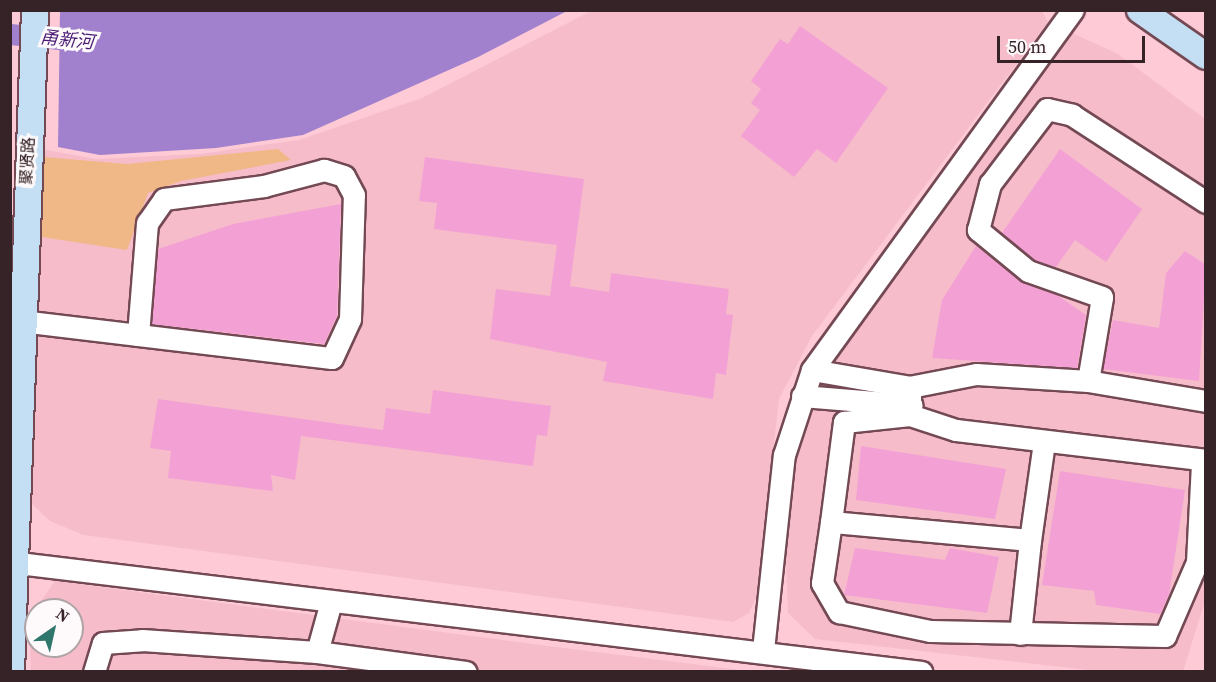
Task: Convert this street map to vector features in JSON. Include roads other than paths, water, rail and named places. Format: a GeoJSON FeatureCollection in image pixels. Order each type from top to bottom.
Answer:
{"type":"FeatureCollection","features":[{"type":"Feature","properties":{"kind":"main road","name":"聚贤路"},"geometry":{"type":"LineString","coordinates":[[11,672],[12,562],[35,10]]}},
{"type":"Feature","properties":{"kind":"main road"},"geometry":{"type":"LineString","coordinates":[[1140,10],[1206,56]]}},
{"type":"Feature","properties":{"kind":"street"},"geometry":{"type":"LineString","coordinates":[[763,650],[784,455],[812,370],[1073,10]]}},
{"type":"Feature","properties":{"kind":"street"},"geometry":{"type":"LineString","coordinates":[[1088,381],[1102,297],[1028,271],[978,230],[990,184],[1047,109],[1072,115],[1206,202]]}},
{"type":"Feature","properties":{"kind":"street"},"geometry":{"type":"LineString","coordinates":[[21,321],[138,335],[332,358],[350,319],[354,195],[344,176],[324,170],[264,186],[164,199],[147,224],[138,335]]}},
{"type":"Feature","properties":{"kind":"street"},"geometry":{"type":"LineString","coordinates":[[812,370],[911,402],[956,430],[1204,462],[1197,562],[1165,636],[930,631],[839,612],[822,583],[844,422],[911,402],[976,374],[1088,381],[1206,401]]}},
{"type":"Feature","properties":{"kind":"street"},"geometry":{"type":"LineString","coordinates":[[802,396],[911,402]]}},
{"type":"Feature","properties":{"kind":"street"},"geometry":{"type":"LineString","coordinates":[[1020,634],[1044,442]]}},
{"type":"Feature","properties":{"kind":"street"},"geometry":{"type":"LineString","coordinates":[[831,522],[1030,540]]}},
{"type":"Feature","properties":{"kind":"street"},"geometry":{"type":"LineString","coordinates":[[12,562],[330,602],[763,650],[921,672]]}},
{"type":"Feature","properties":{"kind":"street"},"geometry":{"type":"LineString","coordinates":[[317,652],[330,602]]}},
{"type":"Feature","properties":{"kind":"street"},"geometry":{"type":"LineString","coordinates":[[94,672],[103,643],[142,640],[317,652],[466,672]]}},
{"type":"Feature","properties":{"kind":"water"},"geometry":{"type":"Polygon","coordinates":[[[60,10],[567,11],[478,57],[303,135],[216,148],[100,155],[58,147],[60,10]]]}},
{"type":"Feature","properties":{"kind":"waterway","name":"甬新河"},"geometry":{"type":"LineString","coordinates":[[10,34],[87,42]]}}]}
